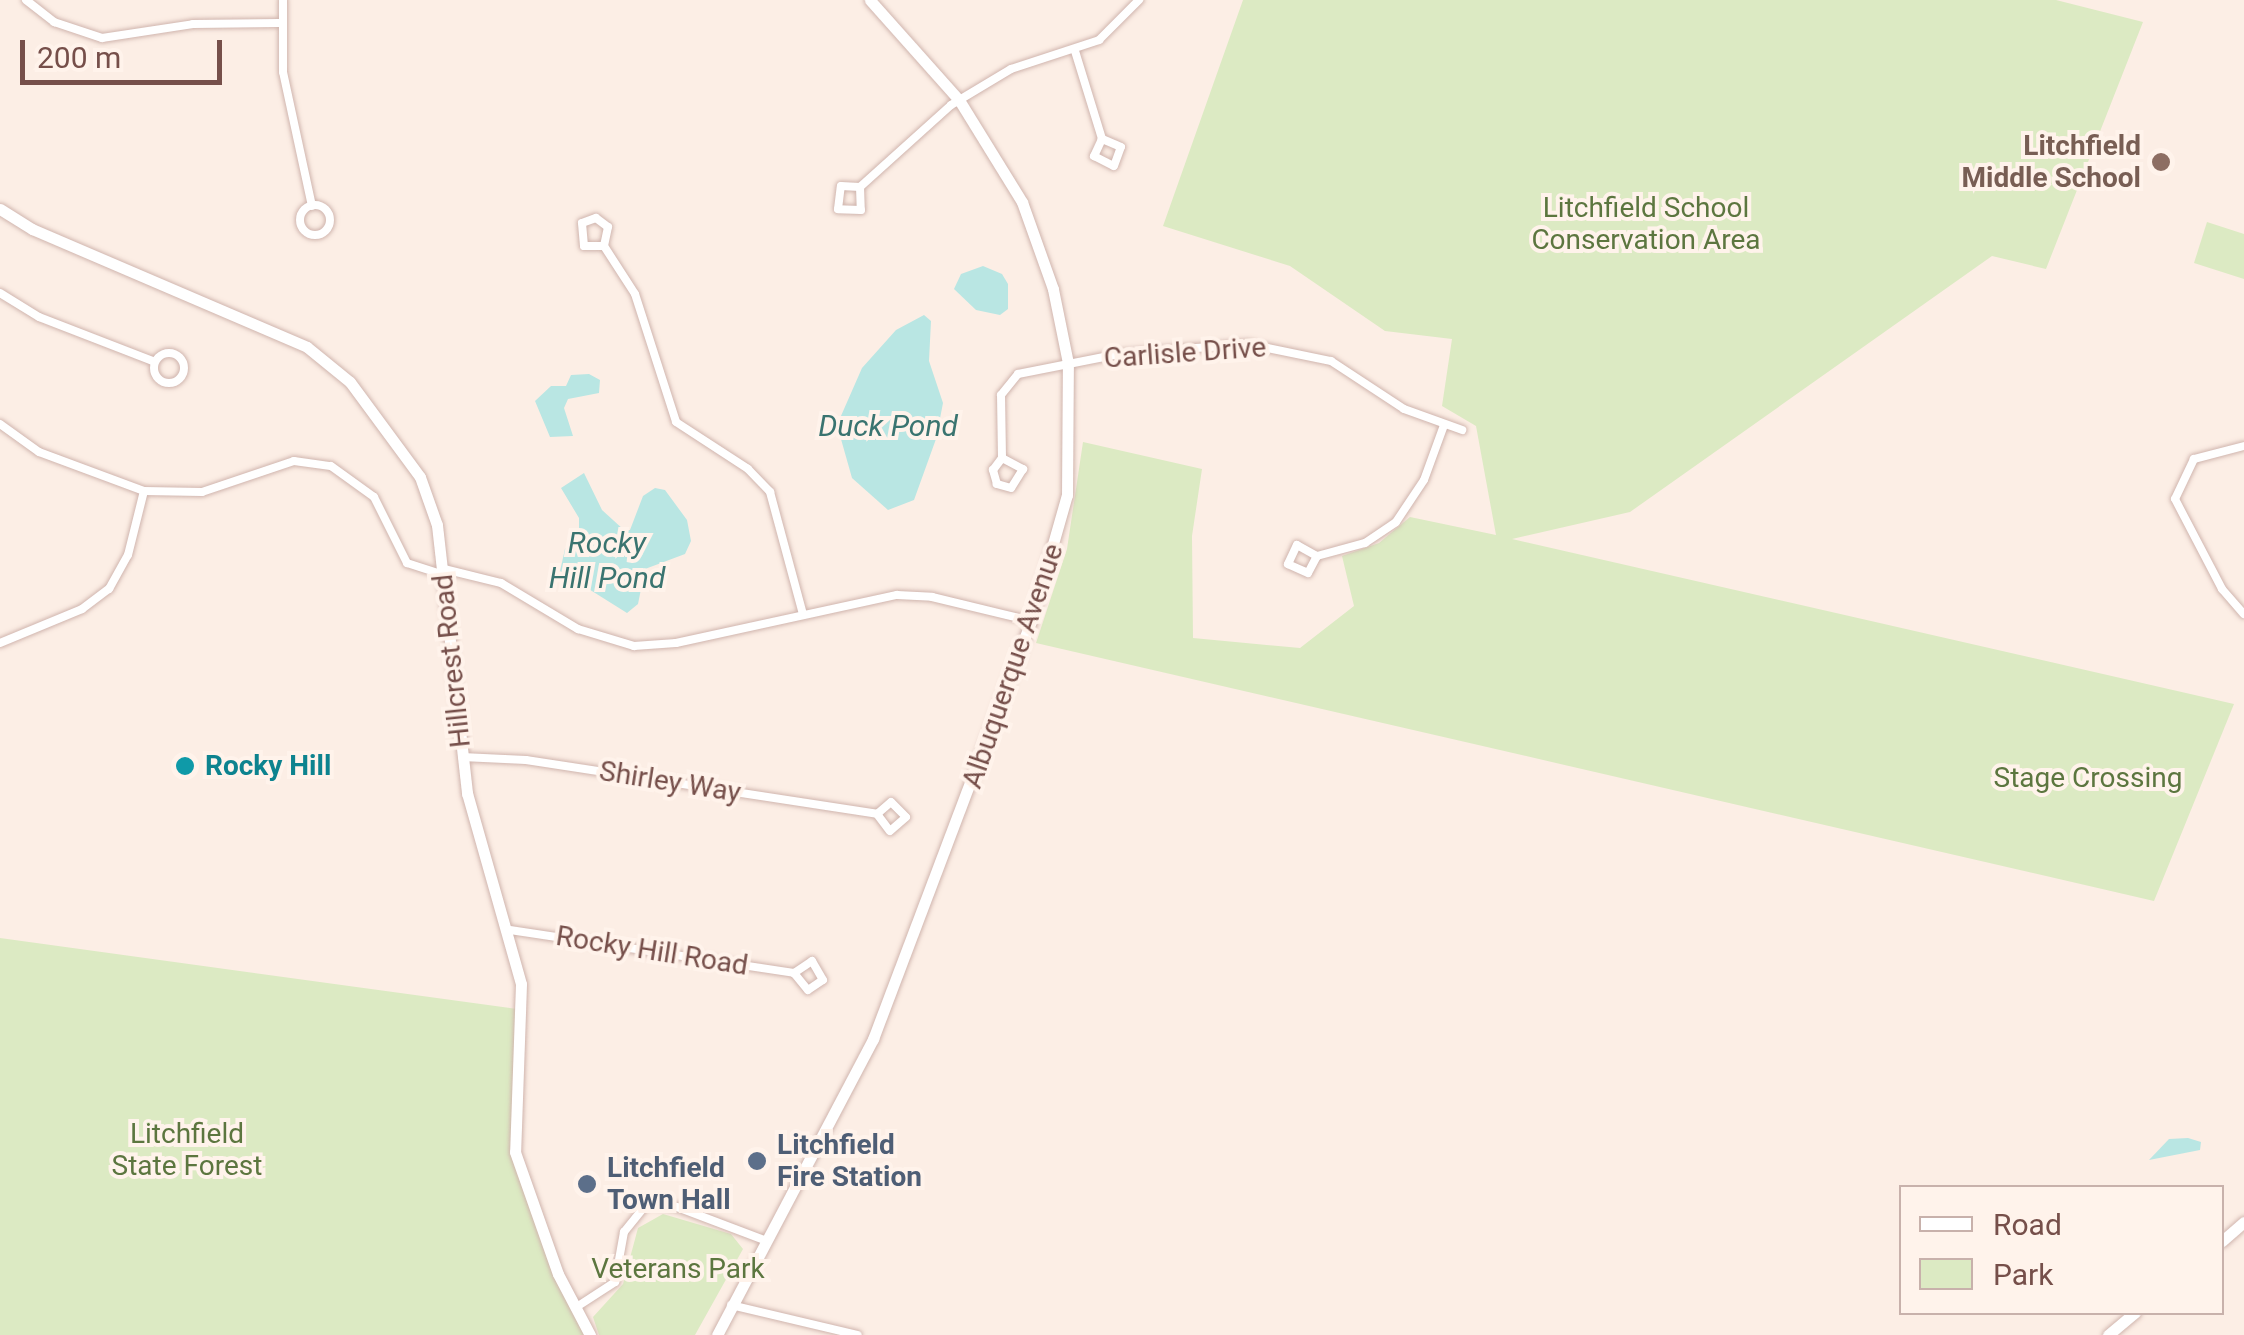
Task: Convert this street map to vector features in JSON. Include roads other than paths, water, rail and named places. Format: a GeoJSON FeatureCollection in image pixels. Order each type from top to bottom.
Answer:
{"type":"FeatureCollection","features":[{"type":"Feature","properties":{"kind":"street"},"geometry":{"type":"LineString","coordinates":[[26,0],[54,22],[102,38],[194,24],[280,23]]}},
{"type":"Feature","properties":{"kind":"street"},"geometry":{"type":"LineString","coordinates":[[283,0],[280,23],[312,206]]}},
{"type":"Feature","properties":{"kind":"street","name":"Albuquerque Avenue"},"geometry":{"type":"LineString","coordinates":[[717,1335],[873,1040],[1031,621],[1067,495],[1068,363],[1053,289],[1022,202],[959,100],[870,0]]}},
{"type":"Feature","properties":{"kind":"street"},"geometry":{"type":"LineString","coordinates":[[860,187],[959,100],[1010,69],[1076,50],[1113,31],[1139,0]]}},
{"type":"Feature","properties":{"kind":"street"},"geometry":{"type":"LineString","coordinates":[[1076,50],[1102,139]]}},
{"type":"Feature","properties":{"kind":"street"},"geometry":{"type":"LineString","coordinates":[[850,183],[860,187],[861,210],[842,212],[837,190],[850,183]]}},
{"type":"Feature","properties":{"kind":"street","name":"Hillcrest Road"},"geometry":{"type":"LineString","coordinates":[[1,213],[250,319],[328,361],[373,409],[420,477],[438,525],[462,757],[484,863],[510,930],[521,994],[515,1152],[574,1308],[590,1335]]}},
{"type":"Feature","properties":{"kind":"street"},"geometry":{"type":"LineString","coordinates":[[604,246],[584,246],[582,223],[605,222],[604,246],[634,294],[676,422],[757,476],[774,500],[803,614]]}},
{"type":"Feature","properties":{"kind":"street"},"geometry":{"type":"LineString","coordinates":[[0,293],[39,318],[154,362],[175,354],[183,375],[170,383],[160,380],[154,362]]}},
{"type":"Feature","properties":{"kind":"street","name":"Carlisle Drive"},"geometry":{"type":"LineString","coordinates":[[1002,458],[1020,464],[1016,486],[994,480],[992,470],[1002,458],[1004,388],[1024,371],[1127,353],[1278,346],[1331,362],[1404,409],[1462,430]]}},
{"type":"Feature","properties":{"kind":"street"},"geometry":{"type":"LineString","coordinates":[[0,424],[39,452],[144,491],[202,492],[284,462],[322,463],[367,488],[407,563],[501,583],[578,629],[621,644],[676,643],[803,614],[914,595],[1031,621]]}},
{"type":"Feature","properties":{"kind":"street"},"geometry":{"type":"LineString","coordinates":[[1317,556],[1298,544],[1288,564],[1308,573],[1317,556],[1365,543],[1396,522],[1420,488],[1444,425]]}},
{"type":"Feature","properties":{"kind":"street"},"geometry":{"type":"LineString","coordinates":[[2244,446],[2194,459],[2175,499],[2222,589],[2244,614]]}},
{"type":"Feature","properties":{"kind":"street"},"geometry":{"type":"LineString","coordinates":[[0,643],[82,609],[109,589],[128,555],[144,491]]}},
{"type":"Feature","properties":{"kind":"street","name":"Shirley Way"},"geometry":{"type":"LineString","coordinates":[[462,757],[526,760],[877,814]]}},
{"type":"Feature","properties":{"kind":"street","name":"Rocky Hill Road"},"geometry":{"type":"LineString","coordinates":[[510,930],[794,973]]}},
{"type":"Feature","properties":{"kind":"street"},"geometry":{"type":"LineString","coordinates":[[574,1308],[615,1282],[624,1232],[647,1204],[677,1206],[767,1241]]}},
{"type":"Feature","properties":{"kind":"street"},"geometry":{"type":"LineString","coordinates":[[2224,1239],[2244,1222]]}},
{"type":"Feature","properties":{"kind":"street"},"geometry":{"type":"LineString","coordinates":[[732,1306],[858,1335]]}},
{"type":"Feature","properties":{"kind":"street"},"geometry":{"type":"LineString","coordinates":[[2108,1335],[2131,1315]]}},
{"type":"Feature","properties":{"kind":"water"},"geometry":{"type":"Polygon","coordinates":[[[983,266],[1002,274],[1008,284],[1008,309],[1000,315],[976,310],[954,289],[961,274],[983,266]]]}},
{"type":"Feature","properties":{"kind":"water","name":"Duck Pond"},"geometry":{"type":"Polygon","coordinates":[[[924,315],[931,321],[929,361],[943,403],[936,439],[914,500],[888,510],[852,478],[837,425],[862,368],[896,330],[924,315]]]}},
{"type":"Feature","properties":{"kind":"water"},"geometry":{"type":"Polygon","coordinates":[[[589,374],[600,380],[599,393],[568,399],[564,408],[573,436],[550,437],[535,401],[551,386],[566,386],[571,375],[589,374]]]}},
{"type":"Feature","properties":{"kind":"water","name":"Rocky Hill Pond"},"geometry":{"type":"Polygon","coordinates":[[[584,473],[602,510],[624,530],[630,530],[643,496],[655,488],[665,490],[687,520],[691,541],[685,554],[645,569],[638,604],[627,613],[560,571],[565,549],[579,534],[579,518],[561,488],[584,473]]]}},
{"type":"Feature","properties":{"kind":"water"},"geometry":{"type":"Polygon","coordinates":[[[2169,1139],[2201,1142],[2200,1150],[2149,1160],[2169,1139]]]}},
{"type":"Feature","properties":{"kind":"place","name":"Litchfield Middle School"},"geometry":{"type":"Point","coordinates":[2161,162]}},
{"type":"Feature","properties":{"kind":"place","name":"Rocky Hill"},"geometry":{"type":"Point","coordinates":[185,766]}},
{"type":"Feature","properties":{"kind":"place","name":"Litchfield Fire Station"},"geometry":{"type":"Point","coordinates":[757,1161]}},
{"type":"Feature","properties":{"kind":"place","name":"Litchfield Town Hall"},"geometry":{"type":"Point","coordinates":[587,1184]}},
{"type":"Feature","properties":{"kind":"park label","name":"Litchfield School Conservation Area"},"geometry":{"type":"Point","coordinates":[1646,224]}},
{"type":"Feature","properties":{"kind":"park label","name":"Stage Crossing"},"geometry":{"type":"Point","coordinates":[2088,778]}},
{"type":"Feature","properties":{"kind":"park label","name":"Litchfield State Forest"},"geometry":{"type":"Point","coordinates":[187,1150]}},
{"type":"Feature","properties":{"kind":"park label","name":"Veterans Park"},"geometry":{"type":"Point","coordinates":[678,1269]}}]}
